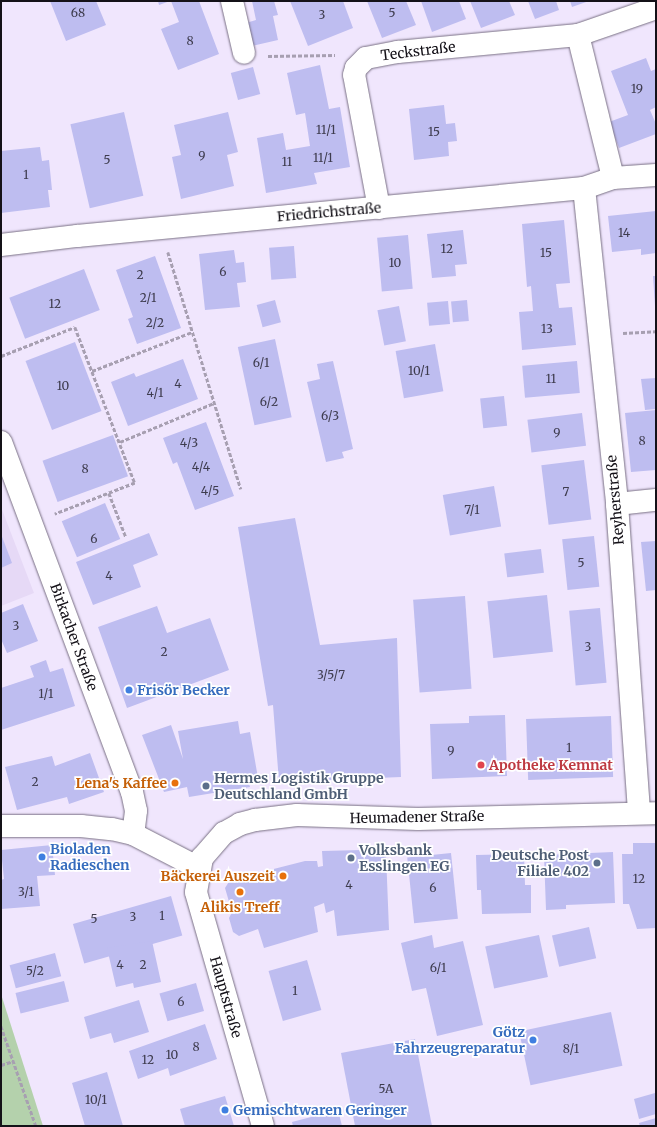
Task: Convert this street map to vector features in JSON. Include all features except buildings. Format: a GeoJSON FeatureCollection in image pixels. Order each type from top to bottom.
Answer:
{"type":"FeatureCollection","features":[{"type":"Feature","properties":{"kind":"street"},"geometry":{"type":"LineString","coordinates":[[232,1],[244,53]]}},
{"type":"Feature","properties":{"kind":"street","name":"Teckstraße"},"geometry":{"type":"LineString","coordinates":[[380,208],[354,82],[356,68],[361,62],[372,56],[398,52],[578,35],[656,8]]}},
{"type":"Feature","properties":{"kind":"street"},"geometry":{"type":"LineString","coordinates":[[578,35],[613,178]]}},
{"type":"Feature","properties":{"kind":"street","name":"Friedrichstraße"},"geometry":{"type":"LineString","coordinates":[[1,245],[161,228],[584,188],[613,178],[656,175]]}},
{"type":"Feature","properties":{"kind":"street","name":"Reyherstraße"},"geometry":{"type":"LineString","coordinates":[[584,188],[647,813]]}},
{"type":"Feature","properties":{"kind":"street","name":"Birkacher Straße"},"geometry":{"type":"LineString","coordinates":[[1,442],[132,792],[136,811],[133,834]]}},
{"type":"Feature","properties":{"kind":"street"},"geometry":{"type":"LineString","coordinates":[[617,504],[656,500]]}},
{"type":"Feature","properties":{"kind":"street","name":"Heumadener Straße"},"geometry":{"type":"LineString","coordinates":[[199,868],[208,849],[224,833],[240,824],[277,817],[418,818],[647,813]]}},
{"type":"Feature","properties":{"kind":"street"},"geometry":{"type":"LineString","coordinates":[[1,826],[81,826],[133,834],[199,868]]}},
{"type":"Feature","properties":{"kind":"street","name":"Hauptstraße"},"geometry":{"type":"LineString","coordinates":[[199,868],[196,892],[263,1126]]}},
{"type":"Feature","properties":{"kind":"path"},"geometry":{"type":"LineString","coordinates":[[244,53],[257,56],[340,55],[361,62]]}},
{"type":"Feature","properties":{"kind":"path"},"geometry":{"type":"LineString","coordinates":[[161,228],[241,489]]}},
{"type":"Feature","properties":{"kind":"path"},"geometry":{"type":"LineString","coordinates":[[1,356],[75,327],[135,483],[32,523]]}},
{"type":"Feature","properties":{"kind":"path"},"geometry":{"type":"LineString","coordinates":[[598,335],[656,331]]}},
{"type":"Feature","properties":{"kind":"path"},"geometry":{"type":"LineString","coordinates":[[92,371],[192,332]]}},
{"type":"Feature","properties":{"kind":"path"},"geometry":{"type":"LineString","coordinates":[[120,442],[214,403]]}},
{"type":"Feature","properties":{"kind":"path"},"geometry":{"type":"LineString","coordinates":[[109,493],[126,537]]}},
{"type":"Feature","properties":{"kind":"path"},"geometry":{"type":"LineString","coordinates":[[1,1026],[36,1126]]}},
{"type":"Feature","properties":{"kind":"path"},"geometry":{"type":"LineString","coordinates":[[1,1066],[14,1061]]}},
{"type":"Feature","properties":{"kind":"shaded area"},"geometry":{"type":"Polygon","coordinates":[[[1,507],[34,593],[1,606],[1,507]]]}},
{"type":"Feature","properties":{"kind":"green space"},"geometry":{"type":"Polygon","coordinates":[[[1,994],[43,1126],[1,1126],[1,994]]]}},
{"type":"Feature","properties":{"kind":"place","name":"Frisör Becker"},"geometry":{"type":"Point","coordinates":[129,690]}},
{"type":"Feature","properties":{"kind":"place","name":"Apotheke Kemnat"},"geometry":{"type":"Point","coordinates":[481,765]}},
{"type":"Feature","properties":{"kind":"place","name":"Lena's Kaffee"},"geometry":{"type":"Point","coordinates":[175,783]}},
{"type":"Feature","properties":{"kind":"place","name":"Hermes Logistik Gruppe Deutschland GmbH"},"geometry":{"type":"Point","coordinates":[206,786]}},
{"type":"Feature","properties":{"kind":"place","name":"Bioladen Radieschen"},"geometry":{"type":"Point","coordinates":[42,857]}},
{"type":"Feature","properties":{"kind":"place","name":"Volksbank Esslingen EG"},"geometry":{"type":"Point","coordinates":[351,858]}},
{"type":"Feature","properties":{"kind":"place","name":"Deutsche Post Filiale 402"},"geometry":{"type":"Point","coordinates":[597,863]}},
{"type":"Feature","properties":{"kind":"place","name":"Bäckerei Auszeit"},"geometry":{"type":"Point","coordinates":[283,876]}},
{"type":"Feature","properties":{"kind":"place","name":"Alikis Treff"},"geometry":{"type":"Point","coordinates":[240,892]}},
{"type":"Feature","properties":{"kind":"place","name":"Götz Fahrzeugreparatur"},"geometry":{"type":"Point","coordinates":[533,1040]}},
{"type":"Feature","properties":{"kind":"place","name":"Gemischtwaren Geringer"},"geometry":{"type":"Point","coordinates":[225,1110]}}]}
